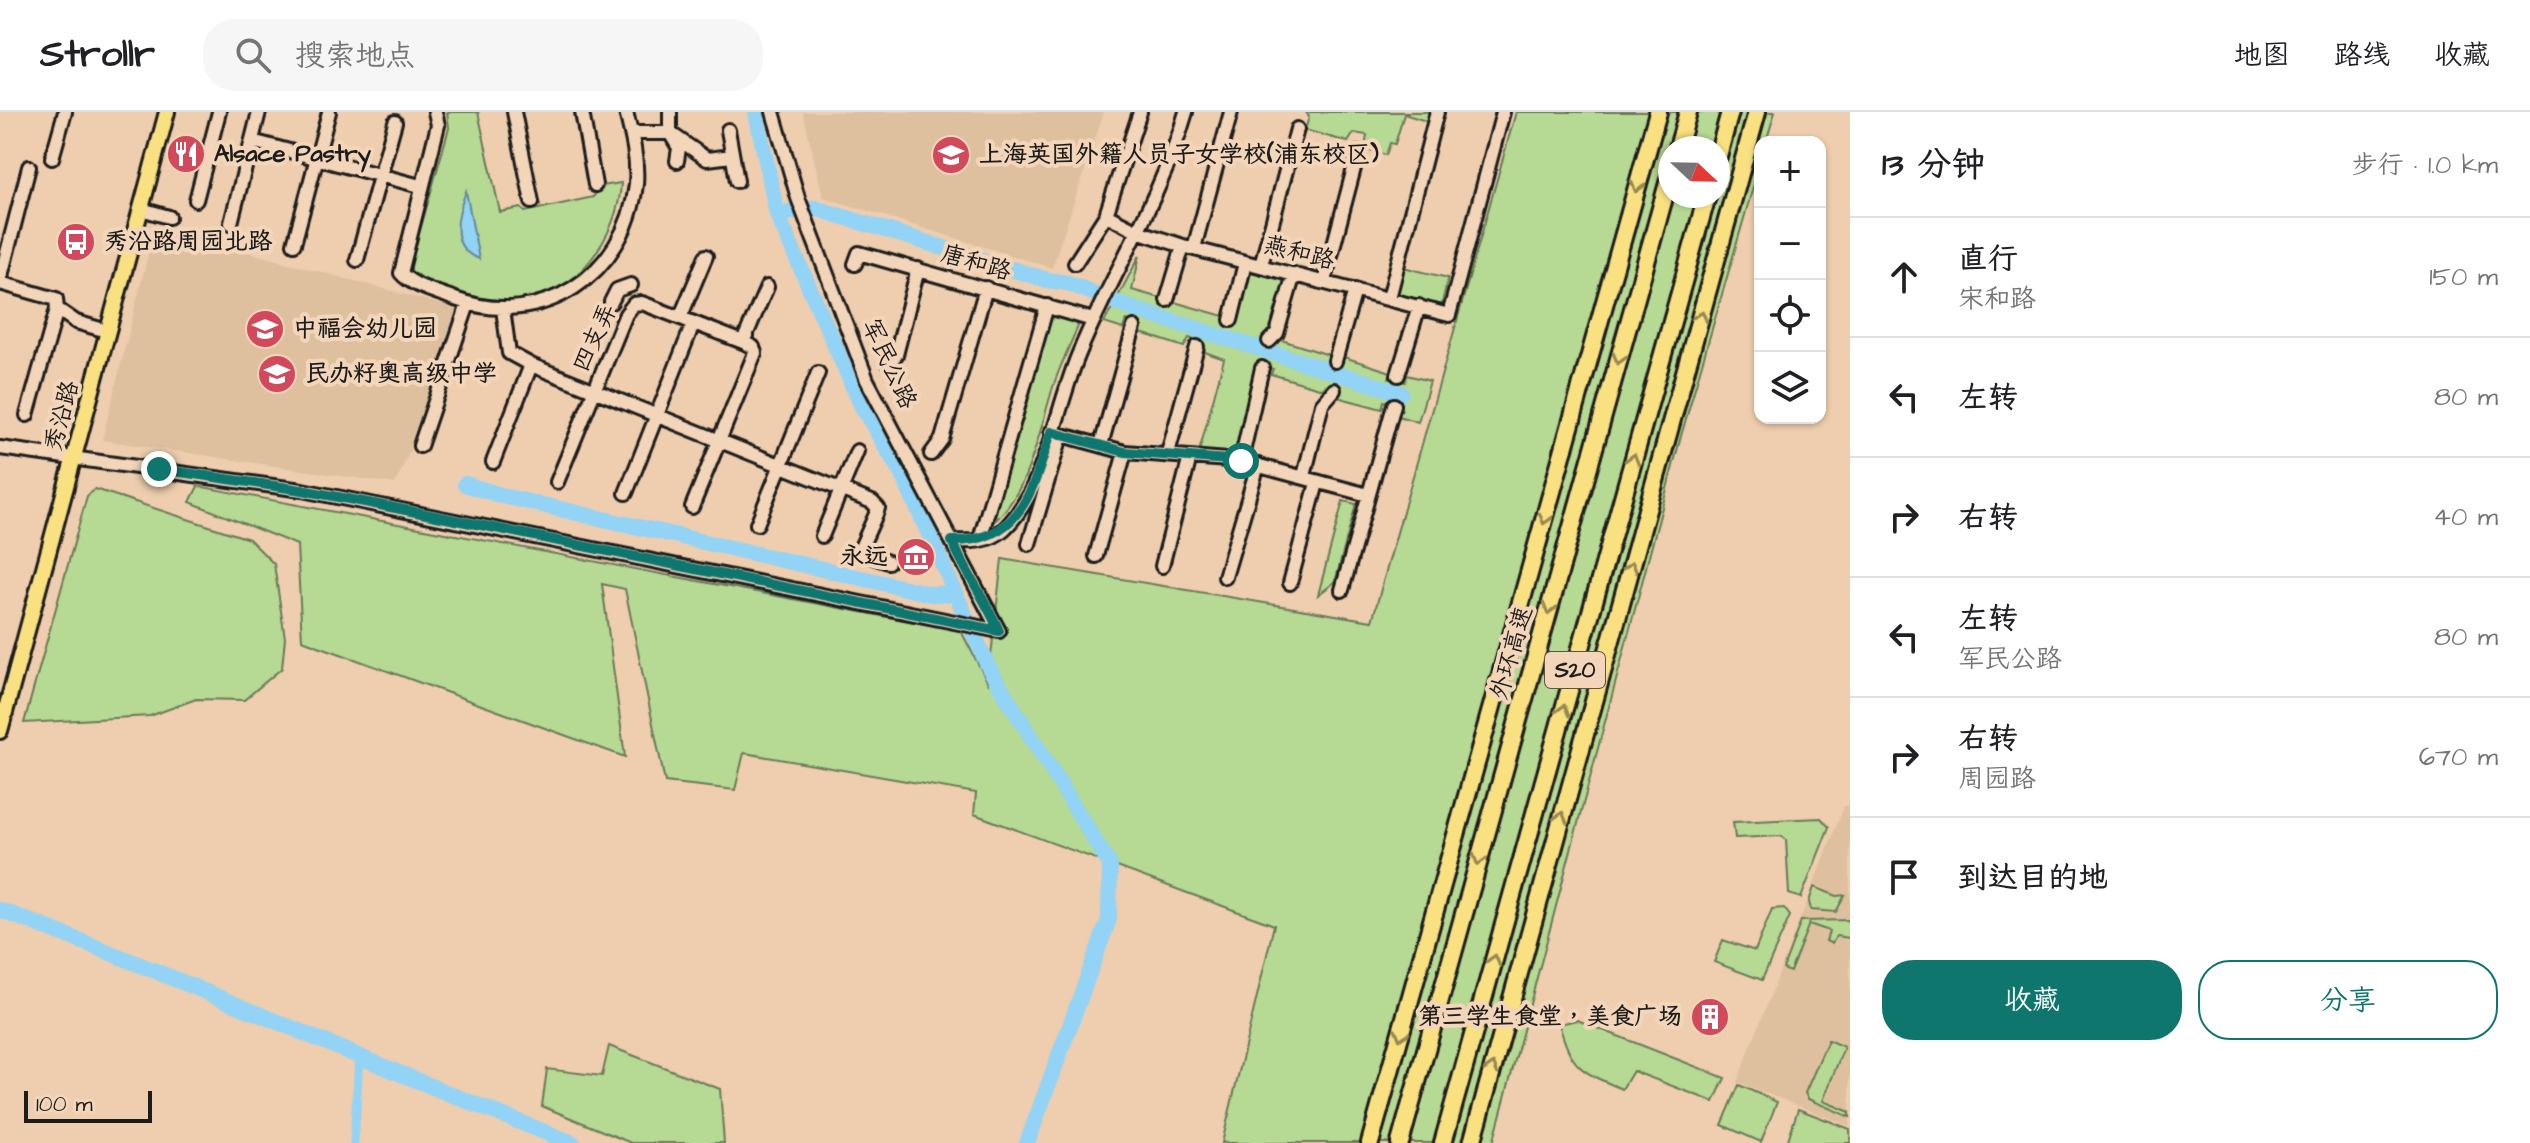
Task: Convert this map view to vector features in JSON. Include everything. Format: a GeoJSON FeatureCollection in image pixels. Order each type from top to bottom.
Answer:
{"type":"FeatureCollection","features":[{"type":"Feature","properties":{"kind":"highway"},"geometry":{"type":"LineString","coordinates":[[1370,1143],[1658,112]]}},
{"type":"Feature","properties":{"kind":"highway"},"geometry":{"type":"LineString","coordinates":[[1681,136],[1688,112]]}},
{"type":"Feature","properties":{"kind":"highway"},"geometry":{"type":"LineString","coordinates":[[1723,136],[1730,112]]}},
{"type":"Feature","properties":{"kind":"highway"},"geometry":{"type":"LineString","coordinates":[[1472,1143],[1757,112]]}},
{"type":"Feature","properties":{"kind":"highway","name":"外环高速"},"geometry":{"type":"LineString","coordinates":[[1400,1143],[1661,208]]}},
{"type":"Feature","properties":{"kind":"highway","name":"S20"},"geometry":{"type":"LineString","coordinates":[[1443,1143],[1704,208]]}},
{"type":"Feature","properties":{"kind":"main road","name":"秀沿路"},"geometry":{"type":"LineString","coordinates":[[0,731],[167,112]]}},
{"type":"Feature","properties":{"kind":"street"},"geometry":{"type":"LineString","coordinates":[[52,158],[65,112]]}},
{"type":"Feature","properties":{"kind":"street"},"geometry":{"type":"LineString","coordinates":[[196,200],[219,112]]}},
{"type":"Feature","properties":{"kind":"street"},"geometry":{"type":"LineString","coordinates":[[231,223],[259,112]]}},
{"type":"Feature","properties":{"kind":"street"},"geometry":{"type":"LineString","coordinates":[[294,244],[329,112]]}},
{"type":"Feature","properties":{"kind":"street"},"geometry":{"type":"LineString","coordinates":[[435,112],[438,125],[420,186],[401,273],[415,283],[468,304],[503,309],[531,307],[554,300],[597,271],[625,227],[636,185],[626,112]]}},
{"type":"Feature","properties":{"kind":"street"},"geometry":{"type":"LineString","coordinates":[[514,112],[532,202]]}},
{"type":"Feature","properties":{"kind":"street"},"geometry":{"type":"LineString","coordinates":[[582,112],[595,185]]}},
{"type":"Feature","properties":{"kind":"street"},"geometry":{"type":"LineString","coordinates":[[670,112],[670,133],[679,148],[677,161]]}},
{"type":"Feature","properties":{"kind":"street","name":"军民公路"},"geometry":{"type":"LineString","coordinates":[[73,458],[302,490],[997,626],[970,581],[867,380],[798,198],[773,112]]}},
{"type":"Feature","properties":{"kind":"street"},"geometry":{"type":"LineString","coordinates":[[1075,263],[1106,215],[1140,112]]}},
{"type":"Feature","properties":{"kind":"street"},"geometry":{"type":"LineString","coordinates":[[1029,544],[1065,387],[1096,316],[1140,232],[1186,112]]}},
{"type":"Feature","properties":{"kind":"street"},"geometry":{"type":"LineString","coordinates":[[1167,300],[1188,247],[1231,112]]}},
{"type":"Feature","properties":{"kind":"street"},"geometry":{"type":"LineString","coordinates":[[1389,298],[1437,112]]}},
{"type":"Feature","properties":{"kind":"street","name":"燕和路"},"geometry":{"type":"LineString","coordinates":[[1106,215],[1140,232],[1188,247],[1449,315],[1503,112]]}},
{"type":"Feature","properties":{"kind":"street"},"geometry":{"type":"LineString","coordinates":[[357,260],[395,122]]}},
{"type":"Feature","properties":{"kind":"street"},"geometry":{"type":"LineString","coordinates":[[1261,265],[1297,129]]}},
{"type":"Feature","properties":{"kind":"street"},"geometry":{"type":"LineString","coordinates":[[728,130],[737,181]]}},
{"type":"Feature","properties":{"kind":"street"},"geometry":{"type":"LineString","coordinates":[[631,133],[670,133],[707,159],[732,156]]}},
{"type":"Feature","properties":{"kind":"street"},"geometry":{"type":"LineString","coordinates":[[252,141],[420,186]]}},
{"type":"Feature","properties":{"kind":"street"},"geometry":{"type":"LineString","coordinates":[[1324,282],[1358,153]]}},
{"type":"Feature","properties":{"kind":"street"},"geometry":{"type":"LineString","coordinates":[[27,415],[57,309],[56,299],[0,281],[29,167]]}},
{"type":"Feature","properties":{"kind":"street"},"geometry":{"type":"LineString","coordinates":[[141,209],[169,217]]}},
{"type":"Feature","properties":{"kind":"street","name":"唐和路"},"geometry":{"type":"LineString","coordinates":[[855,264],[859,253],[1047,306],[1096,316]]}},
{"type":"Feature","properties":{"kind":"street"},"geometry":{"type":"LineString","coordinates":[[680,318],[706,256]]}},
{"type":"Feature","properties":{"kind":"street"},"geometry":{"type":"LineString","coordinates":[[1231,320],[1245,263]]}},
{"type":"Feature","properties":{"kind":"street"},"geometry":{"type":"LineString","coordinates":[[888,363],[896,355],[918,269]]}},
{"type":"Feature","properties":{"kind":"street"},"geometry":{"type":"LineString","coordinates":[[597,271],[617,290]]}},
{"type":"Feature","properties":{"kind":"street"},"geometry":{"type":"LineString","coordinates":[[1269,341],[1277,333],[1294,274]]}},
{"type":"Feature","properties":{"kind":"street"},"geometry":{"type":"LineString","coordinates":[[611,302],[617,290],[631,285]]}},
{"type":"Feature","properties":{"kind":"street"},"geometry":{"type":"LineString","coordinates":[[692,507],[755,353],[753,347],[743,342],[767,287]]}},
{"type":"Feature","properties":{"kind":"street"},"geometry":{"type":"LineString","coordinates":[[931,454],[942,439],[986,288]]}},
{"type":"Feature","properties":{"kind":"street"},"geometry":{"type":"LineString","coordinates":[[1335,361],[1355,290]]}},
{"type":"Feature","properties":{"kind":"street","name":"四支弄"},"geometry":{"type":"LineString","coordinates":[[557,482],[630,308],[642,303],[743,342]]}},
{"type":"Feature","properties":{"kind":"street"},"geometry":{"type":"LineString","coordinates":[[420,446],[468,304]]}},
{"type":"Feature","properties":{"kind":"street"},"geometry":{"type":"LineString","coordinates":[[980,539],[1047,306]]}},
{"type":"Feature","properties":{"kind":"street"},"geometry":{"type":"LineString","coordinates":[[1398,375],[1419,306]]}},
{"type":"Feature","properties":{"kind":"street"},"geometry":{"type":"LineString","coordinates":[[57,309],[76,322],[107,331]]}},
{"type":"Feature","properties":{"kind":"street","name":"四支弄"},"geometry":{"type":"LineString","coordinates":[[503,309],[509,353],[531,365],[781,464],[878,508],[859,552],[888,562]]}},
{"type":"Feature","properties":{"kind":"street"},"geometry":{"type":"LineString","coordinates":[[626,493],[693,324]]}},
{"type":"Feature","properties":{"kind":"street"},"geometry":{"type":"LineString","coordinates":[[1101,445],[1134,327]]}},
{"type":"Feature","properties":{"kind":"street"},"geometry":{"type":"LineString","coordinates":[[1168,453],[1197,347]]}},
{"type":"Feature","properties":{"kind":"street","name":"四支弄"},"geometry":{"type":"LineString","coordinates":[[493,462],[531,365]]}},
{"type":"Feature","properties":{"kind":"street"},"geometry":{"type":"LineString","coordinates":[[1241,461],[1262,368]]}},
{"type":"Feature","properties":{"kind":"street"},"geometry":{"type":"LineString","coordinates":[[757,524],[818,373]]}},
{"type":"Feature","properties":{"kind":"street"},"geometry":{"type":"LineString","coordinates":[[1304,476],[1322,404],[1334,390]]}},
{"type":"Feature","properties":{"kind":"street"},"geometry":{"type":"LineString","coordinates":[[1342,590],[1394,405]]}},
{"type":"Feature","properties":{"kind":"street"},"geometry":{"type":"LineString","coordinates":[[952,541],[993,537],[1005,528],[1027,497],[1056,434]]}},
{"type":"Feature","properties":{"kind":"street"},"geometry":{"type":"LineString","coordinates":[[1056,434],[1125,452],[1241,461],[1368,495]]}},
{"type":"Feature","properties":{"kind":"street"},"geometry":{"type":"LineString","coordinates":[[0,448],[73,458]]}},
{"type":"Feature","properties":{"kind":"street"},"geometry":{"type":"LineString","coordinates":[[822,536],[857,451]]}},
{"type":"Feature","properties":{"kind":"street"},"geometry":{"type":"LineString","coordinates":[[1096,556],[1125,452]]}},
{"type":"Feature","properties":{"kind":"street"},"geometry":{"type":"LineString","coordinates":[[1162,566],[1190,457]]}},
{"type":"Feature","properties":{"kind":"street"},"geometry":{"type":"LineString","coordinates":[[1225,577],[1258,465]]}},
{"type":"Feature","properties":{"kind":"street"},"geometry":{"type":"LineString","coordinates":[[1290,583],[1317,483]]}},
{"type":"Feature","properties":{"kind":"shaded area","name":"上海英国外籍人员子女学校(浦东校区)"},"geometry":{"type":"Polygon","coordinates":[[[803,112],[1104,112],[1052,268],[823,197],[803,112]]]}},
{"type":"Feature","properties":{"kind":"shaded area","name":"民办籽奥高级中学"},"geometry":{"type":"Polygon","coordinates":[[[155,227],[458,309],[408,456],[395,484],[102,440],[155,227]]]}},
{"type":"Feature","properties":{"kind":"shaded area"},"geometry":{"type":"Polygon","coordinates":[[[1844,806],[1850,806],[1850,1126],[1737,1082],[1844,806]]]}},
{"type":"Feature","properties":{"kind":"green space"},"geometry":{"type":"Polygon","coordinates":[[[447,112],[478,112],[500,212],[521,208],[525,212],[593,197],[602,186],[621,183],[612,223],[603,242],[576,276],[540,297],[519,301],[477,297],[449,289],[412,272],[410,266],[449,128],[447,112]]]}},
{"type":"Feature","properties":{"kind":"green space"},"geometry":{"type":"Polygon","coordinates":[[[1306,112],[1429,112],[1426,121],[1404,114],[1395,144],[1390,143],[1386,155],[1365,149],[1367,135],[1354,133],[1348,142],[1305,130],[1309,117],[1306,112]]]}},
{"type":"Feature","properties":{"kind":"green space"},"geometry":{"type":"Polygon","coordinates":[[[1516,112],[1775,112],[1768,136],[1754,136],[1754,184],[1681,436],[1493,1143],[1222,1143],[1274,925],[974,814],[976,793],[744,753],[735,790],[665,782],[625,589],[602,584],[625,757],[302,640],[297,545],[190,502],[198,486],[961,631],[988,683],[1002,559],[1372,621],[1516,112]]]}},
{"type":"Feature","properties":{"kind":"green space"},"geometry":{"type":"Polygon","coordinates":[[[1140,255],[1132,290],[1234,319],[1247,271],[1285,281],[1269,336],[1329,355],[1327,362],[1341,366],[1344,357],[1391,372],[1389,378],[1405,382],[1407,375],[1430,381],[1418,422],[1398,416],[1400,406],[1384,401],[1382,409],[1337,397],[1339,389],[1326,385],[1323,389],[1271,374],[1273,369],[1259,365],[1237,455],[1199,452],[1224,359],[1202,351],[1204,343],[1189,338],[1184,347],[1138,332],[1140,324],[1126,320],[1123,329],[1104,323],[1140,255]]]}},
{"type":"Feature","properties":{"kind":"green space"},"geometry":{"type":"Polygon","coordinates":[[[1403,267],[1448,278],[1441,307],[1395,296],[1403,267]]]}},
{"type":"Feature","properties":{"kind":"green space"},"geometry":{"type":"Polygon","coordinates":[[[1049,313],[1073,319],[1078,326],[1054,384],[1024,479],[1004,512],[990,525],[1049,313]]]}},
{"type":"Feature","properties":{"kind":"green space"},"geometry":{"type":"Polygon","coordinates":[[[95,489],[249,539],[274,564],[285,638],[282,668],[244,700],[196,699],[150,716],[24,723],[87,496],[95,489]]]}},
{"type":"Feature","properties":{"kind":"green space"},"geometry":{"type":"Polygon","coordinates":[[[1343,501],[1356,504],[1335,582],[1318,595],[1343,501]]]}},
{"type":"Feature","properties":{"kind":"green space"},"geometry":{"type":"Polygon","coordinates":[[[1821,818],[1829,827],[1801,898],[1789,894],[1786,840],[1782,836],[1735,838],[1733,822],[1821,818]]]}},
{"type":"Feature","properties":{"kind":"green space"},"geometry":{"type":"Polygon","coordinates":[[[1814,887],[1837,896],[1845,895],[1836,912],[1811,910],[1809,902],[1814,887]]]}},
{"type":"Feature","properties":{"kind":"green space"},"geometry":{"type":"Polygon","coordinates":[[[1784,908],[1790,916],[1762,980],[1714,962],[1723,940],[1755,951],[1772,909],[1784,908]]]}},
{"type":"Feature","properties":{"kind":"green space"},"geometry":{"type":"Polygon","coordinates":[[[1850,920],[1850,938],[1836,936],[1832,944],[1826,941],[1829,931],[1809,924],[1790,972],[1783,969],[1801,921],[1850,920]]]}},
{"type":"Feature","properties":{"kind":"green space"},"geometry":{"type":"Polygon","coordinates":[[[1577,1020],[1725,1078],[1714,1102],[1633,1071],[1622,1089],[1596,1078],[1574,1060],[1559,1024],[1577,1020]]]}},
{"type":"Feature","properties":{"kind":"green space"},"geometry":{"type":"Polygon","coordinates":[[[1828,1040],[1844,1047],[1823,1101],[1850,1112],[1850,1117],[1808,1099],[1805,1093],[1828,1040]]]}},
{"type":"Feature","properties":{"kind":"green space"},"geometry":{"type":"Polygon","coordinates":[[[609,1046],[720,1089],[724,1143],[631,1143],[542,1106],[547,1069],[602,1076],[609,1046]]]}},
{"type":"Feature","properties":{"kind":"green space"},"geometry":{"type":"Polygon","coordinates":[[[1739,1085],[1777,1102],[1761,1142],[1722,1125],[1739,1085]]]}},
{"type":"Feature","properties":{"kind":"green space"},"geometry":{"type":"Polygon","coordinates":[[[1798,1109],[1850,1129],[1850,1143],[1787,1143],[1798,1109]]]}},
{"type":"Feature","properties":{"kind":"water"},"geometry":{"type":"Polygon","coordinates":[[[466,191],[479,259],[469,254],[459,239],[458,220],[466,191]]]}},
{"type":"Feature","properties":{"kind":"waterway"},"geometry":{"type":"LineString","coordinates":[[756,112],[777,214],[862,407],[903,476],[989,668],[1110,865],[1109,919],[1027,1143]]}},
{"type":"Feature","properties":{"kind":"waterway"},"geometry":{"type":"LineString","coordinates":[[777,214],[815,208],[1047,280],[1068,283],[1133,309],[1401,393]]}},
{"type":"Feature","properties":{"kind":"waterway"},"geometry":{"type":"LineString","coordinates":[[465,484],[503,496],[931,594],[954,594]]}},
{"type":"Feature","properties":{"kind":"waterway"},"geometry":{"type":"LineString","coordinates":[[0,910],[573,1143]]}},
{"type":"Feature","properties":{"kind":"waterway"},"geometry":{"type":"LineString","coordinates":[[354,1143],[359,1058]]}},
{"type":"Feature","properties":{"kind":"place","name":"Alsace Pastry"},"geometry":{"type":"Point","coordinates":[186,154]}},
{"type":"Feature","properties":{"kind":"place","name":"上海英国外籍人员子女学校(浦东校区)"},"geometry":{"type":"Point","coordinates":[951,155]}},
{"type":"Feature","properties":{"kind":"place","name":"秀沿路周园北路"},"geometry":{"type":"Point","coordinates":[76,242]}},
{"type":"Feature","properties":{"kind":"place","name":"中福会幼儿园"},"geometry":{"type":"Point","coordinates":[265,329]}},
{"type":"Feature","properties":{"kind":"place","name":"民办籽奥高级中学"},"geometry":{"type":"Point","coordinates":[277,374]}},
{"type":"Feature","properties":{"kind":"place","name":"永远"},"geometry":{"type":"Point","coordinates":[916,557]}},
{"type":"Feature","properties":{"kind":"place","name":"第三学生食堂，美食广场"},"geometry":{"type":"Point","coordinates":[1710,1017]}},
{"type":"Feature","properties":{"kind":"route"},"geometry":{"type":"LineString","coordinates":[[159,469],[302,490],[999,631],[988,606],[970,581],[952,541],[972,542],[993,537],[1005,528],[1027,497],[1051,432],[1125,452],[1241,461]]}}]}
